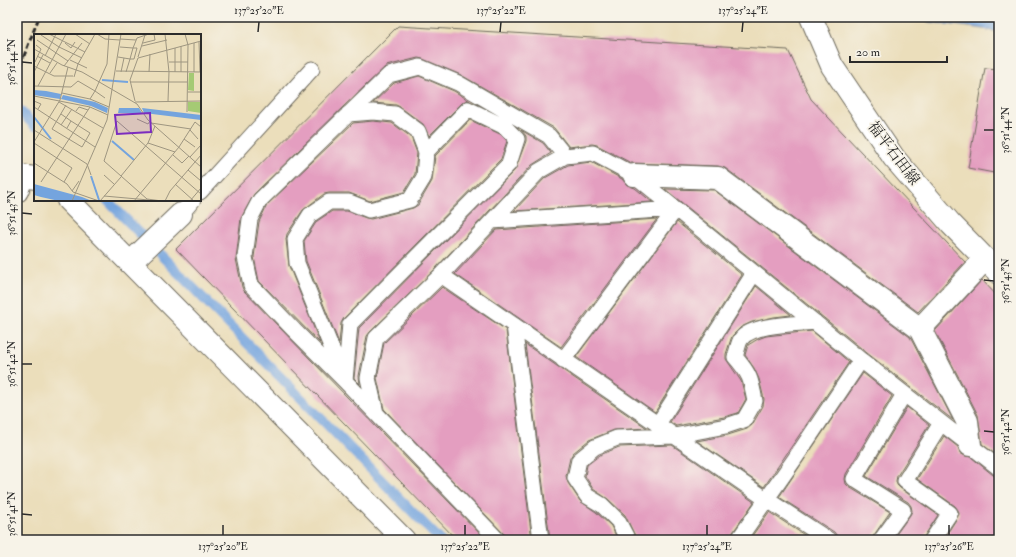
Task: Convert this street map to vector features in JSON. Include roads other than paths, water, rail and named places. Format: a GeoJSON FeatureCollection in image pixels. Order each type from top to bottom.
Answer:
{"type":"FeatureCollection","features":[{"type":"Feature","properties":{"kind":"street","name":"福平石田線"},"geometry":{"type":"LineString","coordinates":[[811,17],[832,66],[894,158],[951,224],[992,266]]}},
{"type":"Feature","properties":{"kind":"street"},"geometry":{"type":"LineString","coordinates":[[634,175],[718,178],[920,329],[967,421],[970,445]]}},
{"type":"Feature","properties":{"kind":"street"},"geometry":{"type":"LineString","coordinates":[[17,191],[23,176],[34,178]]}},
{"type":"Feature","properties":{"kind":"street"},"geometry":{"type":"LineString","coordinates":[[69,201],[404,540]]}},
{"type":"Feature","properties":{"kind":"street"},"geometry":{"type":"LineString","coordinates":[[130,263],[187,207]]}},
{"type":"Feature","properties":{"kind":"street"},"geometry":{"type":"LineString","coordinates":[[920,329],[992,266]]}},
{"type":"Feature","properties":{"kind":"lane"},"geometry":{"type":"LineString","coordinates":[[498,540],[251,285],[245,257],[250,219],[260,200],[389,75],[420,67],[458,83],[549,136],[565,156]]}},
{"type":"Feature","properties":{"kind":"lane"},"geometry":{"type":"LineString","coordinates":[[201,191],[312,69]]}},
{"type":"Feature","properties":{"kind":"lane"},"geometry":{"type":"LineString","coordinates":[[345,381],[350,324],[508,164],[517,140],[506,127],[468,109],[426,152]]}},
{"type":"Feature","properties":{"kind":"lane"},"geometry":{"type":"LineString","coordinates":[[345,381],[297,263],[295,239],[310,215],[329,202],[349,202],[369,210],[410,200],[424,177],[426,152],[418,131],[395,114],[373,112],[348,114]]}},
{"type":"Feature","properties":{"kind":"lane"},"geometry":{"type":"LineString","coordinates":[[376,414],[368,378],[376,338],[441,275],[539,171],[565,156],[593,154],[634,175],[861,360],[999,468]]}},
{"type":"Feature","properties":{"kind":"lane"},"geometry":{"type":"LineString","coordinates":[[492,221],[676,209]]}},
{"type":"Feature","properties":{"kind":"lane"},"geometry":{"type":"LineString","coordinates":[[563,360],[676,209]]}},
{"type":"Feature","properties":{"kind":"lane"},"geometry":{"type":"LineString","coordinates":[[658,424],[754,273]]}},
{"type":"Feature","properties":{"kind":"lane"},"geometry":{"type":"LineString","coordinates":[[441,275],[766,499],[829,540]]}},
{"type":"Feature","properties":{"kind":"lane"},"geometry":{"type":"LineString","coordinates":[[628,540],[618,521],[602,505],[587,496],[575,478],[579,460],[595,447],[617,438],[674,436],[726,426],[744,420],[755,401],[752,384],[747,371],[735,357],[741,339],[754,330],[773,325],[815,322]]}},
{"type":"Feature","properties":{"kind":"lane"},"geometry":{"type":"LineString","coordinates":[[514,325],[541,540]]}},
{"type":"Feature","properties":{"kind":"lane"},"geometry":{"type":"LineString","coordinates":[[738,540],[861,360]]}},
{"type":"Feature","properties":{"kind":"lane"},"geometry":{"type":"LineString","coordinates":[[881,540],[903,510],[854,479],[904,394]]}},
{"type":"Feature","properties":{"kind":"lane"},"geometry":{"type":"LineString","coordinates":[[932,540],[950,513],[905,481],[941,423]]}},
{"type":"Feature","properties":{"kind":"water"},"geometry":{"type":"Polygon","coordinates":[[[890,17],[999,17],[999,32],[978,28],[890,17]]]}},
{"type":"Feature","properties":{"kind":"waterway"},"geometry":{"type":"LineString","coordinates":[[17,108],[34,125]]}},
{"type":"Feature","properties":{"kind":"waterway"},"geometry":{"type":"LineString","coordinates":[[108,201],[440,540]]}},
{"type":"Feature","properties":{"kind":"railway"},"geometry":{"type":"LineString","coordinates":[[17,74],[39,17]]}}]}
